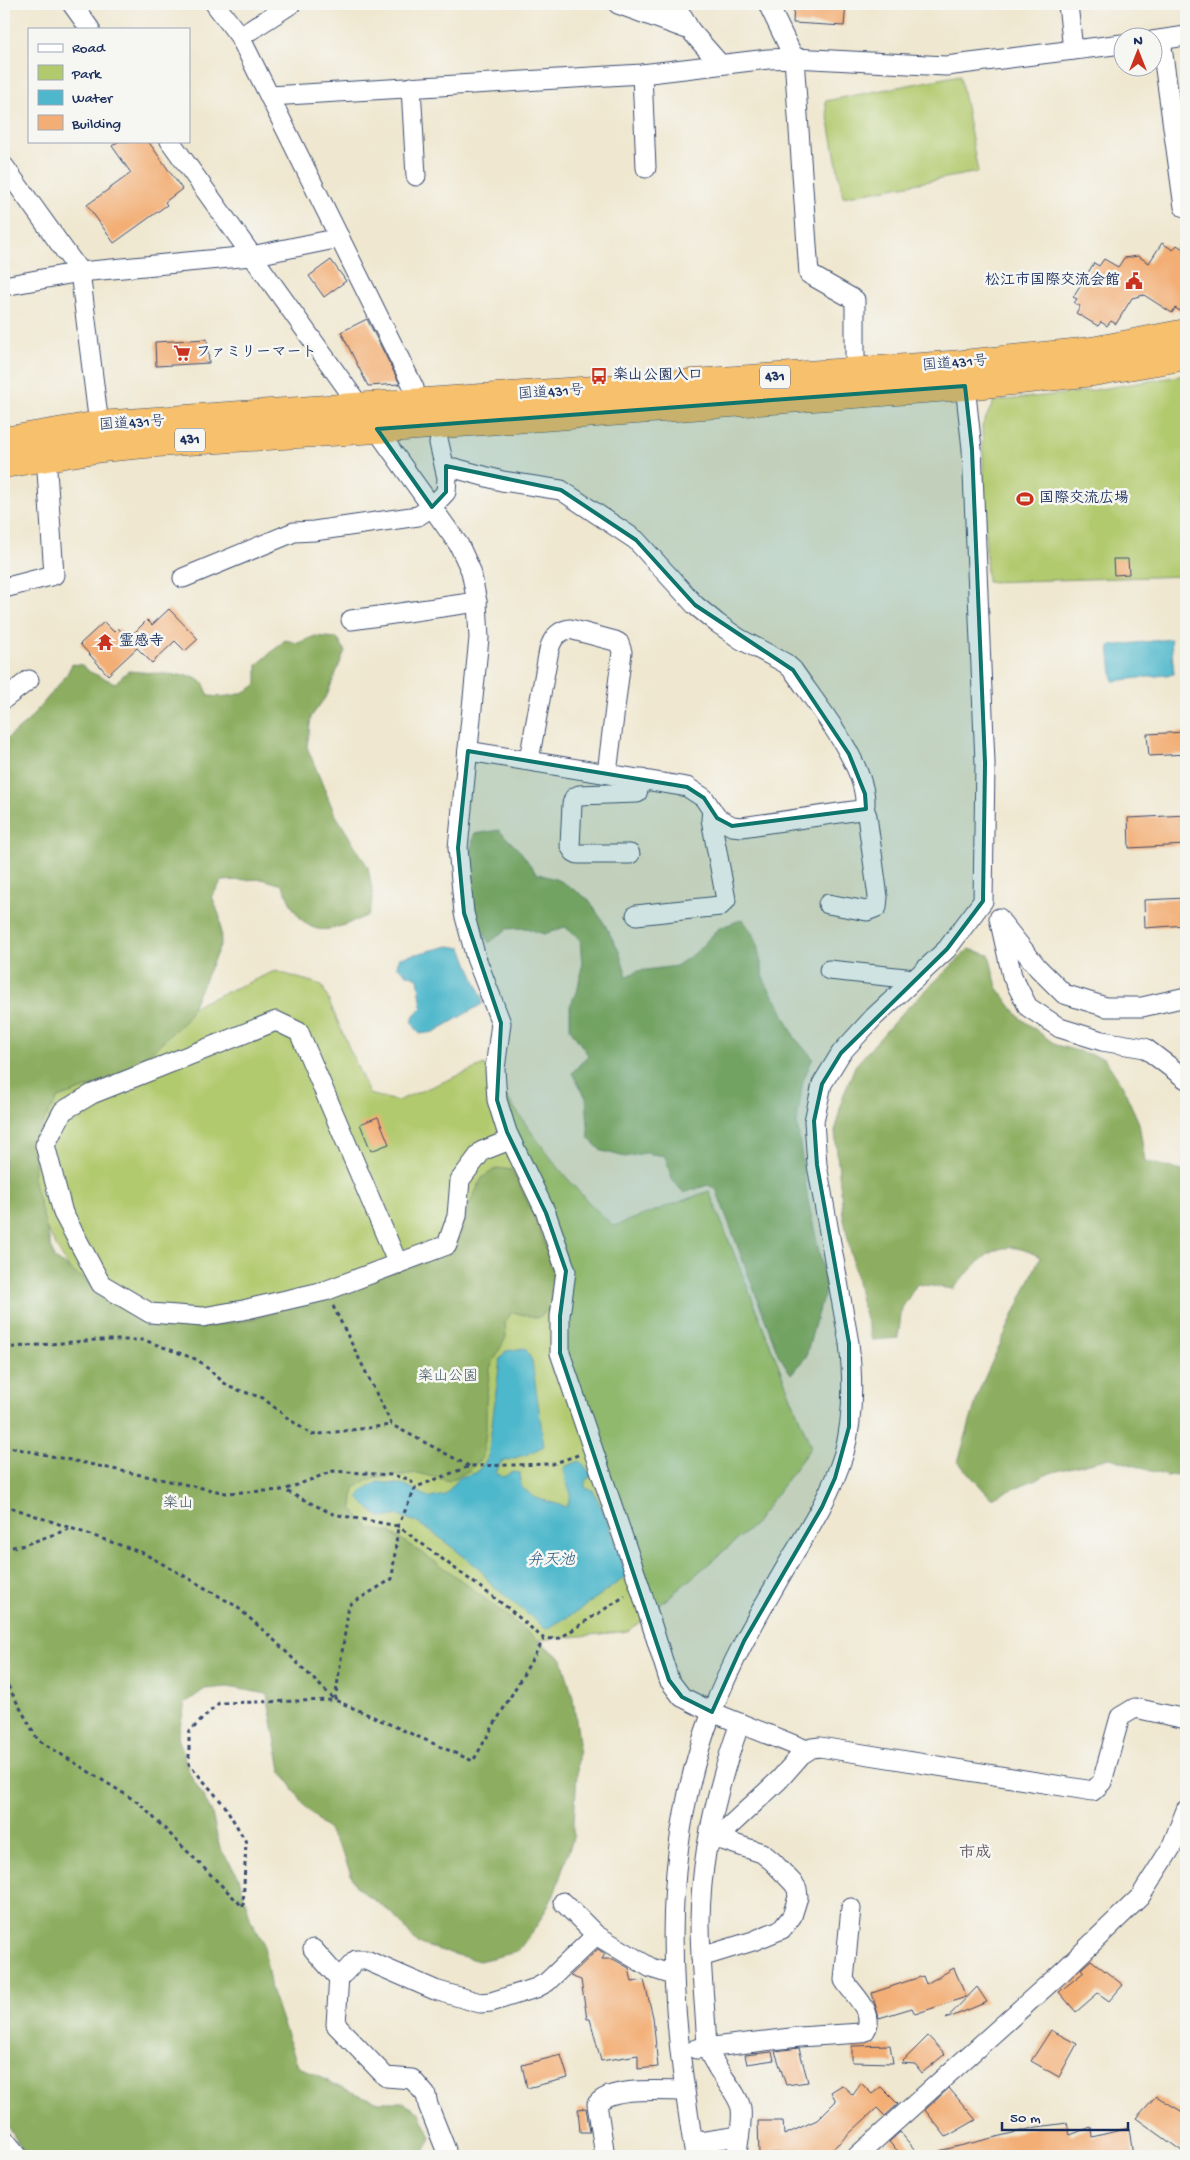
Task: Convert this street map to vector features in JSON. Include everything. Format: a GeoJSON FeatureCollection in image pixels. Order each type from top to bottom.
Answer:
{"type":"FeatureCollection","features":[{"type":"Feature","properties":{"kind":"highway","name":"国道431号"},"geometry":{"type":"LineString","coordinates":[[4,464],[102,448],[369,418],[855,372],[964,375],[1186,333]]}},
{"type":"Feature","properties":{"kind":"highway","name":"国道431号"},"geometry":{"type":"LineString","coordinates":[[4,440],[99,426],[369,418],[964,375],[1093,372],[1186,356]]}},
{"type":"Feature","properties":{"kind":"street"},"geometry":{"type":"LineString","coordinates":[[72,4],[89,28]]}},
{"type":"Feature","properties":{"kind":"street"},"geometry":{"type":"LineString","coordinates":[[215,4],[240,36],[414,388]]}},
{"type":"Feature","properties":{"kind":"street"},"geometry":{"type":"LineString","coordinates":[[240,36],[291,4]]}},
{"type":"Feature","properties":{"kind":"street"},"geometry":{"type":"LineString","coordinates":[[618,4],[690,30]]}},
{"type":"Feature","properties":{"kind":"street"},"geometry":{"type":"LineString","coordinates":[[670,4],[683,17],[690,30],[720,64]]}},
{"type":"Feature","properties":{"kind":"street"},"geometry":{"type":"LineString","coordinates":[[768,4],[794,58],[809,274],[855,300],[855,372]]}},
{"type":"Feature","properties":{"kind":"street"},"geometry":{"type":"LineString","coordinates":[[1068,4],[1073,50]]}},
{"type":"Feature","properties":{"kind":"street"},"geometry":{"type":"LineString","coordinates":[[1162,39],[1186,36]]}},
{"type":"Feature","properties":{"kind":"street"},"geometry":{"type":"LineString","coordinates":[[270,96],[642,74],[720,64],[794,58],[946,66],[1112,45]]}},
{"type":"Feature","properties":{"kind":"street"},"geometry":{"type":"LineString","coordinates":[[1162,71],[1184,207]]}},
{"type":"Feature","properties":{"kind":"street"},"geometry":{"type":"LineString","coordinates":[[642,74],[646,168]]}},
{"type":"Feature","properties":{"kind":"street"},"geometry":{"type":"LineString","coordinates":[[411,87],[416,176]]}},
{"type":"Feature","properties":{"kind":"street"},"geometry":{"type":"LineString","coordinates":[[171,142],[459,545],[471,571],[477,602],[479,638],[458,848],[464,913],[476,958],[501,1023],[495,1070],[497,1100],[510,1140],[546,1213],[566,1271],[560,1316],[560,1353],[640,1586],[669,1680],[682,1697],[712,1712],[807,1750]]}},
{"type":"Feature","properties":{"kind":"street"},"geometry":{"type":"LineString","coordinates":[[4,166],[80,272],[99,426]]}},
{"type":"Feature","properties":{"kind":"street"},"geometry":{"type":"LineString","coordinates":[[4,286],[80,272],[251,256],[340,238]]}},
{"type":"Feature","properties":{"kind":"street"},"geometry":{"type":"LineString","coordinates":[[739,2136],[694,2150],[684,2091],[673,1975],[674,1904],[681,1825],[699,1749],[712,1712],[744,1641],[822,1507],[835,1478],[849,1427],[852,1370],[849,1343],[816,1156],[814,1121],[822,1084],[841,1053],[874,1017],[947,949],[983,901],[984,763],[972,449],[964,375]]}},
{"type":"Feature","properties":{"kind":"street"},"geometry":{"type":"LineString","coordinates":[[183,578],[294,532],[314,531],[418,516],[432,507],[446,492],[445,468],[439,443]]}},
{"type":"Feature","properties":{"kind":"street"},"geometry":{"type":"LineString","coordinates":[[4,588],[54,575],[46,456]]}},
{"type":"Feature","properties":{"kind":"street"},"geometry":{"type":"LineString","coordinates":[[445,468],[454,468],[502,481],[561,490],[636,540],[695,605],[740,639],[785,663],[793,670],[849,754],[857,769],[865,794],[864,808],[867,816],[878,897],[877,908],[867,911],[828,904]]}},
{"type":"Feature","properties":{"kind":"street"},"geometry":{"type":"LineString","coordinates":[[351,620],[477,602]]}},
{"type":"Feature","properties":{"kind":"street"},"geometry":{"type":"LineString","coordinates":[[529,760],[548,650],[553,638],[562,630],[570,630],[615,641],[621,646],[622,652],[607,773]]}},
{"type":"Feature","properties":{"kind":"street"},"geometry":{"type":"LineString","coordinates":[[4,699],[29,680]]}},
{"type":"Feature","properties":{"kind":"street"},"geometry":{"type":"LineString","coordinates":[[468,750],[686,787],[704,798],[717,818],[726,823],[742,826],[864,808]]}},
{"type":"Feature","properties":{"kind":"street"},"geometry":{"type":"LineString","coordinates":[[630,854],[578,854],[574,852],[570,846],[572,804],[574,798],[579,795],[637,793],[642,779]]}},
{"type":"Feature","properties":{"kind":"street"},"geometry":{"type":"LineString","coordinates":[[636,914],[720,906],[724,904],[726,900],[711,819],[712,811]]}},
{"type":"Feature","properties":{"kind":"street"},"geometry":{"type":"LineString","coordinates":[[983,901],[1038,968],[1064,994],[1106,1007],[1142,1007],[1186,997]]}},
{"type":"Feature","properties":{"kind":"street"},"geometry":{"type":"LineString","coordinates":[[998,918],[1012,976],[1028,1007],[1060,1028],[1102,1042],[1145,1048],[1186,1079]]}},
{"type":"Feature","properties":{"kind":"street"},"geometry":{"type":"LineString","coordinates":[[829,970],[915,979]]}},
{"type":"Feature","properties":{"kind":"street"},"geometry":{"type":"LineString","coordinates":[[398,1264],[299,1032],[276,1021],[92,1094],[63,1111],[45,1145],[63,1213],[101,1284],[150,1313],[203,1318],[325,1291],[398,1264],[447,1245],[457,1216],[460,1180],[482,1151],[510,1140]]}},
{"type":"Feature","properties":{"kind":"street"},"geometry":{"type":"LineString","coordinates":[[712,1843],[779,1780],[807,1750],[820,1747],[1093,1790],[1102,1782],[1120,1717],[1135,1708],[1186,1719]]}},
{"type":"Feature","properties":{"kind":"street"},"geometry":{"type":"LineString","coordinates":[[737,2155],[741,2118],[739,2104],[713,2063],[707,2047],[700,1919],[720,1782],[740,1723]]}},
{"type":"Feature","properties":{"kind":"street"},"geometry":{"type":"LineString","coordinates":[[857,2156],[1063,1971],[1140,1897],[1171,1848],[1186,1810]]}},
{"type":"Feature","properties":{"kind":"street"},"geometry":{"type":"LineString","coordinates":[[701,1957],[753,1941],[782,1929],[792,1916],[798,1897],[794,1884],[762,1853],[712,1843]]}},
{"type":"Feature","properties":{"kind":"street"},"geometry":{"type":"LineString","coordinates":[[563,1902],[596,1935],[651,1968],[673,1975]]}},
{"type":"Feature","properties":{"kind":"street"},"geometry":{"type":"LineString","coordinates":[[680,2051],[799,2037],[861,2034],[867,2028],[865,2008],[844,1980],[851,1908]]}},
{"type":"Feature","properties":{"kind":"street"},"geometry":{"type":"LineString","coordinates":[[313,1949],[335,1974],[344,1973],[356,1960],[366,1960],[435,1990],[480,2003],[492,2002],[536,1988],[547,1982],[596,1935]]}},
{"type":"Feature","properties":{"kind":"street"},"geometry":{"type":"LineString","coordinates":[[339,1974],[336,2025],[386,2077],[412,2079],[426,2095],[428,2105],[446,2150],[446,2156]]}},
{"type":"Feature","properties":{"kind":"street"},"geometry":{"type":"LineString","coordinates":[[605,2156],[597,2104],[599,2101],[610,2095],[626,2092],[684,2091]]}},
{"type":"Feature","properties":{"kind":"street"},"geometry":{"type":"LineString","coordinates":[[4,2139],[18,2156]]}},
{"type":"Feature","properties":{"kind":"path"},"geometry":{"type":"LineString","coordinates":[[325,1291],[392,1425]]}},
{"type":"Feature","properties":{"kind":"path"},"geometry":{"type":"LineString","coordinates":[[4,1348],[96,1340],[144,1340],[198,1360],[229,1387],[263,1398],[312,1435],[392,1425],[470,1466]]}},
{"type":"Feature","properties":{"kind":"path"},"geometry":{"type":"LineString","coordinates":[[4,1446],[226,1494],[284,1490],[333,1471],[391,1475],[409,1479],[416,1487]]}},
{"type":"Feature","properties":{"kind":"path"},"geometry":{"type":"LineString","coordinates":[[335,1700],[349,1605],[392,1579],[398,1526],[416,1487],[470,1466],[552,1464],[580,1454],[596,1455]]}},
{"type":"Feature","properties":{"kind":"path"},"geometry":{"type":"LineString","coordinates":[[284,1490],[333,1514],[398,1526],[508,1608],[544,1640],[560,1638],[640,1586]]}},
{"type":"Feature","properties":{"kind":"path"},"geometry":{"type":"LineString","coordinates":[[4,1505],[143,1554],[236,1606],[272,1638],[335,1700],[473,1761],[544,1640]]}},
{"type":"Feature","properties":{"kind":"path"},"geometry":{"type":"LineString","coordinates":[[4,1548],[21,1546],[72,1528]]}},
{"type":"Feature","properties":{"kind":"path"},"geometry":{"type":"LineString","coordinates":[[4,1679],[38,1740],[139,1803],[244,1907],[246,1842],[225,1806],[189,1764],[189,1732],[219,1703],[335,1700]]}},
{"type":"Feature","properties":{"kind":"highlighted area"},"geometry":{"type":"Polygon","coordinates":[[[965,386],[972,449],[985,763],[983,901],[947,949],[841,1053],[822,1084],[814,1121],[817,1165],[849,1343],[849,1427],[835,1478],[822,1507],[744,1641],[712,1712],[682,1697],[669,1680],[560,1353],[560,1316],[566,1271],[546,1213],[507,1132],[497,1100],[501,1023],[464,913],[458,848],[468,751],[687,787],[704,798],[717,818],[732,826],[866,809],[865,794],[849,754],[793,670],[695,605],[636,540],[561,490],[446,466],[446,492],[432,507],[377,429],[965,386]]]}},
{"type":"Feature","properties":{"kind":"green space"},"geometry":{"type":"Polygon","coordinates":[[[960,75],[978,172],[843,197],[825,101],[960,75]]]}},
{"type":"Feature","properties":{"kind":"green space","name":"国際交流広場"},"geometry":{"type":"Polygon","coordinates":[[[1186,375],[1186,576],[987,582],[982,426],[994,401],[1082,392],[1186,375]]]}},
{"type":"Feature","properties":{"kind":"green space","name":"楽山"},"geometry":{"type":"Polygon","coordinates":[[[315,636],[337,638],[345,651],[327,695],[311,717],[307,747],[334,812],[368,867],[373,896],[369,915],[339,927],[320,929],[305,923],[299,916],[289,901],[283,885],[262,879],[222,881],[212,896],[220,917],[221,944],[186,1020],[149,1054],[112,1079],[58,1098],[40,1128],[33,1178],[54,1258],[134,1315],[161,1324],[203,1327],[250,1320],[449,1253],[463,1230],[468,1207],[482,1178],[497,1168],[512,1170],[532,1211],[550,1259],[555,1293],[553,1305],[538,1318],[512,1312],[505,1322],[506,1337],[490,1368],[483,1457],[470,1470],[449,1481],[417,1473],[367,1480],[354,1488],[352,1508],[370,1529],[390,1532],[449,1571],[562,1659],[573,1698],[579,1742],[573,1838],[554,1895],[538,1924],[517,1952],[479,1961],[418,1944],[393,1914],[356,1887],[344,1856],[327,1829],[306,1808],[281,1770],[267,1694],[228,1687],[205,1689],[185,1703],[178,1737],[190,1774],[211,1810],[220,1848],[239,1877],[251,1921],[263,1941],[271,1990],[298,2066],[343,2089],[379,2102],[402,2102],[420,2113],[431,2138],[422,2156],[26,2156],[4,2119],[4,741],[28,721],[66,676],[72,664],[82,665],[90,672],[115,683],[128,671],[191,676],[203,682],[209,696],[222,697],[247,691],[257,684],[257,665],[285,640],[298,643],[315,636]]]}},
{"type":"Feature","properties":{"kind":"green space"},"geometry":{"type":"Polygon","coordinates":[[[499,830],[521,852],[536,873],[561,881],[588,899],[619,951],[627,976],[638,971],[676,966],[695,953],[719,928],[743,919],[756,939],[765,982],[781,1008],[795,1038],[813,1058],[803,1081],[797,1123],[808,1200],[827,1288],[818,1312],[806,1357],[791,1374],[778,1354],[716,1189],[708,1185],[684,1193],[672,1180],[665,1156],[645,1153],[625,1157],[602,1151],[589,1139],[586,1098],[572,1073],[588,1055],[570,1029],[570,1006],[578,987],[582,966],[580,939],[565,927],[544,934],[526,928],[507,929],[489,943],[476,919],[468,867],[474,834],[499,830]]]}},
{"type":"Feature","properties":{"kind":"green space"},"geometry":{"type":"Polygon","coordinates":[[[969,949],[989,955],[997,987],[1019,1017],[1056,1045],[1104,1058],[1122,1085],[1139,1123],[1145,1161],[1186,1172],[1186,1473],[1167,1476],[1110,1458],[1053,1472],[991,1498],[958,1462],[980,1388],[1040,1257],[1025,1250],[1012,1248],[1001,1249],[991,1253],[982,1259],[953,1289],[917,1284],[902,1308],[898,1338],[872,1340],[861,1301],[843,1215],[835,1132],[842,1099],[855,1066],[902,1013],[969,949]]]}},
{"type":"Feature","properties":{"kind":"green space","name":"楽山公園"},"geometry":{"type":"Polygon","coordinates":[[[275,971],[322,985],[369,1094],[397,1101],[484,1065],[544,1150],[595,1209],[614,1226],[709,1191],[811,1447],[752,1527],[629,1631],[483,1646],[86,1299],[29,1198],[18,1082],[275,971]]]}},
{"type":"Feature","properties":{"kind":"water"},"geometry":{"type":"Polygon","coordinates":[[[1171,639],[1174,674],[1113,681],[1109,646],[1171,639]]]}},
{"type":"Feature","properties":{"kind":"water"},"geometry":{"type":"Polygon","coordinates":[[[449,946],[462,948],[482,997],[482,1004],[434,1032],[420,1034],[412,1023],[414,1015],[422,1007],[418,978],[407,974],[397,966],[399,958],[449,946]]]}},
{"type":"Feature","properties":{"kind":"water","name":"弁天池"},"geometry":{"type":"Polygon","coordinates":[[[525,1348],[532,1361],[544,1446],[528,1454],[501,1462],[496,1473],[503,1477],[513,1472],[520,1473],[521,1487],[536,1498],[567,1507],[571,1494],[566,1481],[564,1467],[580,1461],[592,1475],[585,1481],[585,1488],[593,1490],[604,1513],[627,1576],[575,1613],[546,1629],[492,1585],[480,1569],[435,1534],[416,1522],[398,1515],[384,1518],[375,1514],[358,1498],[365,1489],[378,1482],[405,1485],[430,1498],[445,1495],[460,1477],[476,1473],[488,1458],[500,1359],[506,1351],[525,1348]]]}},
{"type":"Feature","properties":{"kind":"building"},"geometry":{"type":"Polygon","coordinates":[[[794,4],[846,4],[844,26],[793,23],[794,4]]]}},
{"type":"Feature","properties":{"kind":"building"},"geometry":{"type":"Polygon","coordinates":[[[118,142],[149,142],[182,189],[165,202],[167,205],[114,243],[87,205],[131,173],[112,146],[118,142]]]}},
{"type":"Feature","properties":{"kind":"building","name":"松江市国際交流会館"},"geometry":{"type":"Polygon","coordinates":[[[1162,243],[1173,250],[1177,245],[1186,251],[1186,300],[1180,311],[1175,308],[1172,313],[1144,295],[1132,298],[1116,324],[1111,321],[1107,326],[1101,322],[1098,326],[1076,313],[1080,306],[1074,303],[1077,299],[1073,297],[1094,263],[1099,266],[1104,259],[1118,267],[1124,258],[1138,256],[1149,263],[1162,243]]]}},
{"type":"Feature","properties":{"kind":"building"},"geometry":{"type":"Polygon","coordinates":[[[331,260],[346,281],[324,297],[309,276],[331,260]]]}},
{"type":"Feature","properties":{"kind":"building"},"geometry":{"type":"Polygon","coordinates":[[[367,319],[400,384],[368,386],[341,332],[367,319]]]}},
{"type":"Feature","properties":{"kind":"building","name":"ファミリーマート"},"geometry":{"type":"Polygon","coordinates":[[[207,339],[209,363],[156,366],[155,342],[207,339]]]}},
{"type":"Feature","properties":{"kind":"building"},"geometry":{"type":"Polygon","coordinates":[[[1113,559],[1128,559],[1129,574],[1114,575],[1113,559]]]}},
{"type":"Feature","properties":{"kind":"building","name":"霊感寺"},"geometry":{"type":"Polygon","coordinates":[[[169,609],[198,639],[185,651],[175,641],[152,663],[137,648],[108,675],[80,644],[104,622],[114,632],[118,628],[128,639],[147,620],[152,625],[169,609]]]}},
{"type":"Feature","properties":{"kind":"building"},"geometry":{"type":"Polygon","coordinates":[[[1186,732],[1186,754],[1149,756],[1147,734],[1186,732]]]}},
{"type":"Feature","properties":{"kind":"building"},"geometry":{"type":"Polygon","coordinates":[[[1186,815],[1186,845],[1129,848],[1128,818],[1186,815]]]}},
{"type":"Feature","properties":{"kind":"building"},"geometry":{"type":"Polygon","coordinates":[[[1186,898],[1186,925],[1145,928],[1144,900],[1186,898]]]}},
{"type":"Feature","properties":{"kind":"building"},"geometry":{"type":"Polygon","coordinates":[[[378,1117],[389,1144],[371,1151],[360,1124],[378,1117]]]}},
{"type":"Feature","properties":{"kind":"building"},"geometry":{"type":"Polygon","coordinates":[[[598,1949],[605,1954],[602,1959],[613,1959],[629,1968],[632,1982],[644,1980],[653,2017],[658,2067],[638,2069],[638,2055],[601,2061],[590,2019],[587,2019],[581,1980],[570,1976],[598,1949]]]}},
{"type":"Feature","properties":{"kind":"building"},"geometry":{"type":"Polygon","coordinates":[[[1091,1960],[1123,1985],[1109,2001],[1098,1993],[1076,2012],[1059,1992],[1084,1972],[1081,1969],[1091,1960]]]}},
{"type":"Feature","properties":{"kind":"building"},"geometry":{"type":"Polygon","coordinates":[[[954,1968],[966,1997],[915,2014],[912,2008],[879,2018],[872,1993],[923,1976],[926,1984],[954,1968]]]}},
{"type":"Feature","properties":{"kind":"building"},"geometry":{"type":"Polygon","coordinates":[[[977,1987],[987,2002],[946,2019],[977,1987]]]}},
{"type":"Feature","properties":{"kind":"building"},"geometry":{"type":"Polygon","coordinates":[[[1051,2030],[1077,2044],[1059,2077],[1031,2061],[1051,2030]]]}},
{"type":"Feature","properties":{"kind":"building"},"geometry":{"type":"Polygon","coordinates":[[[928,2036],[945,2054],[922,2073],[915,2064],[901,2063],[928,2036]]]}},
{"type":"Feature","properties":{"kind":"building"},"geometry":{"type":"Polygon","coordinates":[[[890,2045],[893,2063],[852,2062],[852,2046],[890,2045]]]}},
{"type":"Feature","properties":{"kind":"building"},"geometry":{"type":"Polygon","coordinates":[[[799,2048],[808,2082],[786,2085],[775,2051],[799,2048]]]}},
{"type":"Feature","properties":{"kind":"building"},"geometry":{"type":"Polygon","coordinates":[[[772,2052],[774,2060],[747,2064],[745,2055],[772,2052]]]}},
{"type":"Feature","properties":{"kind":"building"},"geometry":{"type":"Polygon","coordinates":[[[561,2055],[568,2078],[527,2088],[522,2065],[561,2055]]]}},
{"type":"Feature","properties":{"kind":"building"},"geometry":{"type":"Polygon","coordinates":[[[861,2083],[872,2094],[881,2087],[898,2104],[885,2116],[877,2108],[825,2156],[801,2156],[799,2152],[759,2154],[758,2121],[783,2121],[784,2135],[817,2120],[836,2101],[831,2092],[842,2085],[853,2095],[861,2083]]]}},
{"type":"Feature","properties":{"kind":"building"},"geometry":{"type":"Polygon","coordinates":[[[949,2088],[976,2120],[946,2137],[925,2110],[949,2088]]]}},
{"type":"Feature","properties":{"kind":"building"},"geometry":{"type":"Polygon","coordinates":[[[1156,2096],[1186,2114],[1186,2154],[1136,2118],[1156,2096]]]}},
{"type":"Feature","properties":{"kind":"building"},"geometry":{"type":"Polygon","coordinates":[[[586,2108],[590,2132],[580,2132],[578,2109],[586,2108]]]}},
{"type":"Feature","properties":{"kind":"building"},"geometry":{"type":"Polygon","coordinates":[[[1067,2123],[1070,2135],[1091,2127],[1092,2137],[1129,2128],[1133,2156],[1113,2156],[1112,2153],[1089,2156],[939,2156],[939,2151],[1037,2127],[1067,2123]]]}},
{"type":"Feature","properties":{"kind":"building"},"geometry":{"type":"Polygon","coordinates":[[[900,2132],[920,2156],[903,2156],[889,2142],[900,2132]]]}},
{"type":"Feature","properties":{"kind":"place","name":"松江市国際交流会館"},"geometry":{"type":"Point","coordinates":[1134,281]}},
{"type":"Feature","properties":{"kind":"place","name":"ファミリーマート"},"geometry":{"type":"Point","coordinates":[182,353]}},
{"type":"Feature","properties":{"kind":"place","name":"楽山公園入口"},"geometry":{"type":"Point","coordinates":[599,376]}},
{"type":"Feature","properties":{"kind":"place","name":"国際交流広場"},"geometry":{"type":"Point","coordinates":[1025,499]}},
{"type":"Feature","properties":{"kind":"place","name":"霊感寺"},"geometry":{"type":"Point","coordinates":[105,642]}},
{"type":"Feature","properties":{"kind":"district","name":"市成"},"geometry":{"type":"Point","coordinates":[975,1854]}}]}
